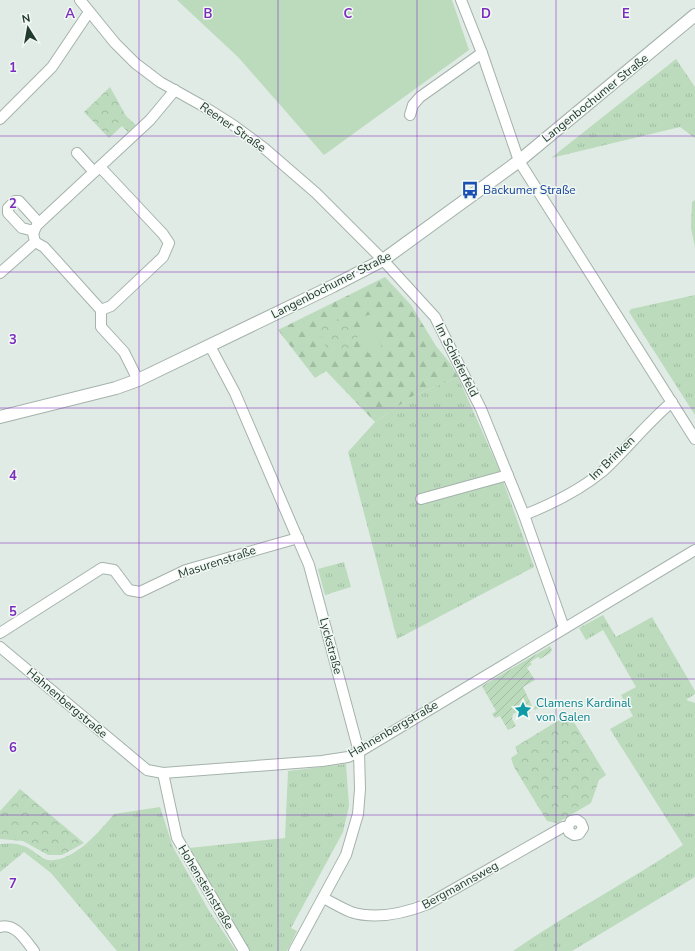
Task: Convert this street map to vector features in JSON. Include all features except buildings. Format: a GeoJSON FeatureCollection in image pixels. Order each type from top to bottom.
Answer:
{"type":"FeatureCollection","features":[{"type":"Feature","properties":{"kind":"street","name":"Reener Straße"},"geometry":{"type":"LineString","coordinates":[[80,0],[114,43],[135,63],[160,82],[204,106],[264,148],[316,193],[383,260]]}},
{"type":"Feature","properties":{"kind":"street"},"geometry":{"type":"LineString","coordinates":[[461,0],[482,53],[519,161],[695,439]]}},
{"type":"Feature","properties":{"kind":"street"},"geometry":{"type":"LineString","coordinates":[[0,119],[52,67],[88,12]]}},
{"type":"Feature","properties":{"kind":"street","name":"Langenbochumer Straße"},"geometry":{"type":"LineString","coordinates":[[0,417],[26,409],[116,388],[138,380],[383,260],[519,161],[695,15]]}},
{"type":"Feature","properties":{"kind":"street"},"geometry":{"type":"LineString","coordinates":[[410,114],[413,105],[420,97],[482,53]]}},
{"type":"Feature","properties":{"kind":"street"},"geometry":{"type":"LineString","coordinates":[[0,273],[35,242],[37,227],[150,120],[175,90]]}},
{"type":"Feature","properties":{"kind":"street"},"geometry":{"type":"LineString","coordinates":[[77,153],[97,169],[163,234],[169,244],[163,257],[110,306],[101,310]]}},
{"type":"Feature","properties":{"kind":"street"},"geometry":{"type":"LineString","coordinates":[[35,242],[44,247],[101,310],[101,327],[124,352],[138,380]]}},
{"type":"Feature","properties":{"kind":"street","name":"Im Schieferfeld"},"geometry":{"type":"LineString","coordinates":[[383,260],[435,317],[481,409],[524,515],[564,628]]}},
{"type":"Feature","properties":{"kind":"street","name":"Lyckstraße"},"geometry":{"type":"LineString","coordinates":[[210,346],[235,393],[309,565],[359,752],[360,789],[357,820],[346,855],[294,951]]}},
{"type":"Feature","properties":{"kind":"street","name":"Im Brinken"},"geometry":{"type":"LineString","coordinates":[[524,515],[554,504],[578,490],[603,471],[652,419],[672,402]]}},
{"type":"Feature","properties":{"kind":"street"},"geometry":{"type":"LineString","coordinates":[[421,499],[508,476]]}},
{"type":"Feature","properties":{"kind":"street","name":"Masurenstraße"},"geometry":{"type":"LineString","coordinates":[[0,633],[102,568],[114,570],[129,590],[140,592],[186,570],[298,538]]}},
{"type":"Feature","properties":{"kind":"street","name":"Hahnenbergstraße"},"geometry":{"type":"LineString","coordinates":[[0,647],[147,770],[163,773],[322,761],[348,757],[359,752],[695,550]]}},
{"type":"Feature","properties":{"kind":"street","name":"Hohensteinstraße"},"geometry":{"type":"LineString","coordinates":[[163,773],[177,838],[244,951]]}},
{"type":"Feature","properties":{"kind":"street","name":"Bergmannsweg"},"geometry":{"type":"LineString","coordinates":[[323,898],[352,912],[374,915],[407,913],[428,904],[559,829],[568,827]]}},
{"type":"Feature","properties":{"kind":"street"},"geometry":{"type":"LineString","coordinates":[[0,927],[5,926],[15,929],[34,951]]}},
{"type":"Feature","properties":{"kind":"green space"},"geometry":{"type":"Polygon","coordinates":[[[177,0],[452,0],[469,50],[324,155],[238,57],[177,0]]]}},
{"type":"Feature","properties":{"kind":"green space"},"geometry":{"type":"Polygon","coordinates":[[[676,59],[695,87],[695,138],[680,127],[551,158],[676,59]]]}},
{"type":"Feature","properties":{"kind":"green space"},"geometry":{"type":"Polygon","coordinates":[[[110,87],[126,116],[136,125],[128,132],[122,126],[109,138],[84,112],[110,87]]]}},
{"type":"Feature","properties":{"kind":"green space"},"geometry":{"type":"Polygon","coordinates":[[[695,200],[695,247],[691,228],[692,202],[695,200]]]}},
{"type":"Feature","properties":{"kind":"green space"},"geometry":{"type":"Polygon","coordinates":[[[385,277],[411,305],[436,346],[450,363],[458,377],[413,396],[375,422],[326,371],[315,378],[278,330],[385,277]]]}},
{"type":"Feature","properties":{"kind":"green space"},"geometry":{"type":"Polygon","coordinates":[[[695,295],[695,415],[629,312],[631,309],[695,295]]]}},
{"type":"Feature","properties":{"kind":"green space"},"geometry":{"type":"Polygon","coordinates":[[[372,314],[382,349],[368,353],[358,318],[372,314]]]}},
{"type":"Feature","properties":{"kind":"green space"},"geometry":{"type":"Polygon","coordinates":[[[338,319],[346,320],[358,336],[354,346],[336,353],[328,349],[322,341],[321,329],[326,324],[338,319]]]}},
{"type":"Feature","properties":{"kind":"green space"},"geometry":{"type":"Polygon","coordinates":[[[458,377],[498,467],[534,567],[397,639],[348,452],[375,422],[413,396],[458,377]]]}},
{"type":"Feature","properties":{"kind":"green space"},"geometry":{"type":"Polygon","coordinates":[[[344,562],[351,587],[325,595],[318,569],[344,562]]]}},
{"type":"Feature","properties":{"kind":"green space"},"geometry":{"type":"Polygon","coordinates":[[[603,615],[616,637],[652,617],[695,691],[695,694],[686,700],[695,703],[695,877],[572,951],[513,951],[683,845],[610,729],[633,716],[621,695],[636,687],[603,630],[586,640],[579,628],[603,615]]]}},
{"type":"Feature","properties":{"kind":"green space"},"geometry":{"type":"Polygon","coordinates":[[[550,646],[552,650],[550,653],[540,659],[538,657],[530,662],[532,664],[527,668],[535,680],[523,687],[532,706],[536,706],[538,708],[535,710],[533,708],[529,710],[530,713],[527,715],[525,711],[521,710],[513,714],[512,719],[516,726],[508,730],[500,716],[495,718],[492,714],[496,711],[482,686],[550,646]]]}},
{"type":"Feature","properties":{"kind":"green space"},"geometry":{"type":"Polygon","coordinates":[[[569,714],[606,775],[599,780],[591,803],[557,823],[547,821],[514,767],[511,758],[518,753],[515,747],[569,714]]]}},
{"type":"Feature","properties":{"kind":"green space"},"geometry":{"type":"Polygon","coordinates":[[[346,764],[349,806],[343,832],[291,928],[297,931],[287,951],[248,951],[189,848],[285,838],[288,771],[346,764]]]}},
{"type":"Feature","properties":{"kind":"green space"},"geometry":{"type":"Polygon","coordinates":[[[20,789],[84,843],[62,855],[48,855],[23,841],[0,839],[0,811],[20,789]]]}},
{"type":"Feature","properties":{"kind":"green space"},"geometry":{"type":"Polygon","coordinates":[[[160,807],[173,847],[208,909],[236,951],[117,951],[51,873],[24,852],[0,872],[0,844],[19,845],[30,849],[48,860],[57,860],[76,851],[94,837],[114,814],[160,807]]]}},
{"type":"Feature","properties":{"kind":"place","name":"Backumer Straße"},"geometry":{"type":"Point","coordinates":[470,190]}},
{"type":"Feature","properties":{"kind":"place","name":"Clamens Kardinal von Galen"},"geometry":{"type":"Point","coordinates":[523,710]}}]}
